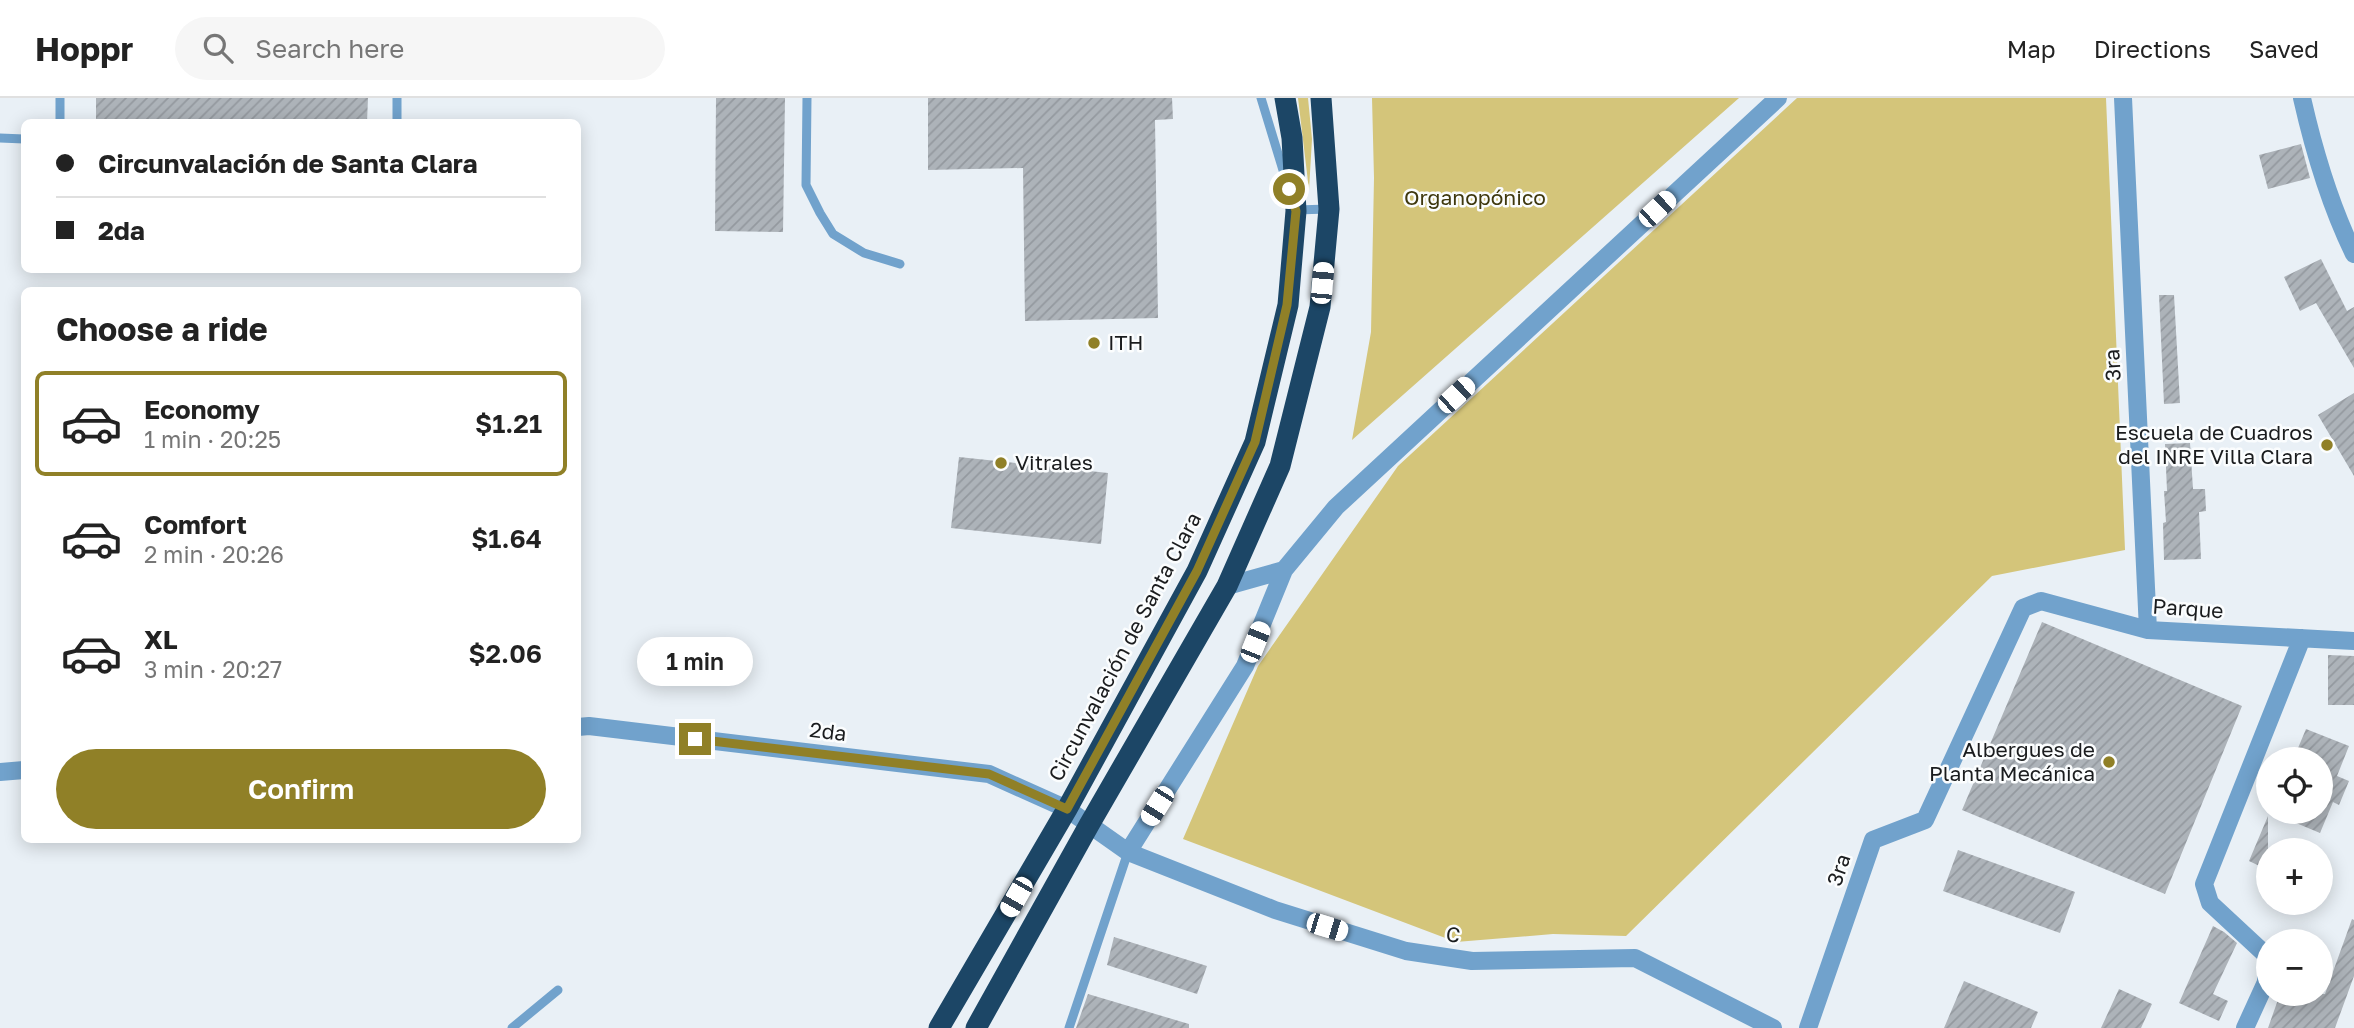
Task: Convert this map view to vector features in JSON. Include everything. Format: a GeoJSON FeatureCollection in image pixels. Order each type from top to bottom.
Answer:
{"type":"FeatureCollection","features":[{"type":"Feature","properties":{"kind":"highway","name":"Circunvalación de Santa Clara"},"geometry":{"type":"LineString","coordinates":[[939,1028],[1067,809],[1197,571],[1255,442],[1287,305],[1296,211],[1292,138],[1284,98]]}},
{"type":"Feature","properties":{"kind":"highway"},"geometry":{"type":"LineString","coordinates":[[976,1028],[1227,586],[1280,466],[1320,307],[1329,209],[1321,98]]}},
{"type":"Feature","properties":{"kind":"street"},"geometry":{"type":"LineString","coordinates":[[1128,852],[1245,666],[1284,570],[1336,507],[1778,98]]}},
{"type":"Feature","properties":{"kind":"street","name":"3ra"},"geometry":{"type":"LineString","coordinates":[[2123,98],[2148,630]]}},
{"type":"Feature","properties":{"kind":"street"},"geometry":{"type":"LineString","coordinates":[[2302,98],[2312,142],[2354,254]]}},
{"type":"Feature","properties":{"kind":"street"},"geometry":{"type":"LineString","coordinates":[[1227,586],[1284,570]]}},
{"type":"Feature","properties":{"kind":"street","name":"Parque"},"geometry":{"type":"LineString","coordinates":[[2023,608],[2041,601],[2148,630],[2354,641]]}},
{"type":"Feature","properties":{"kind":"street","name":"3ra"},"geometry":{"type":"LineString","coordinates":[[1808,1028],[1873,840],[1924,820],[2023,608]]}},
{"type":"Feature","properties":{"kind":"street"},"geometry":{"type":"LineString","coordinates":[[2245,1028],[2266,982],[2266,955],[2210,903],[2204,884],[2302,638]]}},
{"type":"Feature","properties":{"kind":"street","name":"2da"},"geometry":{"type":"LineString","coordinates":[[581,727],[989,774],[1067,809],[1089,825]]}},
{"type":"Feature","properties":{"kind":"street"},"geometry":{"type":"LineString","coordinates":[[0,772],[21,770]]}},
{"type":"Feature","properties":{"kind":"street","name":"C"},"geometry":{"type":"LineString","coordinates":[[1089,825],[1128,852],[1275,911],[1406,951],[1472,961],[1635,958],[1773,1028]]}},
{"type":"Feature","properties":{"kind":"lane"},"geometry":{"type":"LineString","coordinates":[[60,119],[61,98]]}},
{"type":"Feature","properties":{"kind":"lane"},"geometry":{"type":"LineString","coordinates":[[397,98],[397,119]]}},
{"type":"Feature","properties":{"kind":"lane"},"geometry":{"type":"LineString","coordinates":[[807,98],[806,185],[820,213],[833,233],[843,240],[864,253],[900,264]]}},
{"type":"Feature","properties":{"kind":"lane"},"geometry":{"type":"LineString","coordinates":[[1262,98],[1296,211],[1329,209]]}},
{"type":"Feature","properties":{"kind":"lane"},"geometry":{"type":"LineString","coordinates":[[0,138],[21,139]]}},
{"type":"Feature","properties":{"kind":"lane"},"geometry":{"type":"LineString","coordinates":[[1069,1028],[1128,852]]}},
{"type":"Feature","properties":{"kind":"lane"},"geometry":{"type":"LineString","coordinates":[[512,1028],[558,990]]}},
{"type":"Feature","properties":{"kind":"green space"},"geometry":{"type":"Polygon","coordinates":[[[1298,98],[1308,98],[1312,139],[1309,190],[1298,98]]]}},
{"type":"Feature","properties":{"kind":"green space","name":"Organopónico"},"geometry":{"type":"Polygon","coordinates":[[[1372,98],[1739,98],[1352,440],[1371,332],[1374,178],[1372,98]]]}},
{"type":"Feature","properties":{"kind":"green space"},"geometry":{"type":"Polygon","coordinates":[[[1797,98],[2106,98],[2125,550],[1992,576],[1626,936],[1553,934],[1456,942],[1183,839],[1258,666],[1398,466],[1797,98]]]}},
{"type":"Feature","properties":{"kind":"building"},"geometry":{"type":"Polygon","coordinates":[[[96,98],[368,98],[367,119],[96,119],[96,98]]]}},
{"type":"Feature","properties":{"kind":"building"},"geometry":{"type":"Polygon","coordinates":[[[716,98],[785,98],[783,232],[715,231],[716,98]]]}},
{"type":"Feature","properties":{"kind":"building"},"geometry":{"type":"Polygon","coordinates":[[[928,98],[1172,98],[1173,119],[1155,120],[1158,318],[1025,321],[1023,168],[928,170],[928,98]]]}},
{"type":"Feature","properties":{"kind":"building"},"geometry":{"type":"Polygon","coordinates":[[[2301,144],[2310,178],[2268,189],[2259,155],[2301,144]]]}},
{"type":"Feature","properties":{"kind":"building"},"geometry":{"type":"Polygon","coordinates":[[[2321,259],[2347,311],[2354,307],[2354,368],[2316,303],[2300,311],[2284,277],[2321,259]]]}},
{"type":"Feature","properties":{"kind":"building"},"geometry":{"type":"Polygon","coordinates":[[[2159,295],[2174,295],[2180,403],[2164,404],[2159,295]]]}},
{"type":"Feature","properties":{"kind":"building"},"geometry":{"type":"Polygon","coordinates":[[[2354,393],[2354,476],[2318,415],[2354,393]]]}},
{"type":"Feature","properties":{"kind":"building"},"geometry":{"type":"Polygon","coordinates":[[[2190,443],[2193,489],[2205,489],[2206,511],[2199,512],[2201,559],[2164,560],[2164,491],[2167,491],[2165,444],[2190,443]]]}},
{"type":"Feature","properties":{"kind":"building"},"geometry":{"type":"Polygon","coordinates":[[[959,457],[1108,473],[1101,544],[951,528],[959,457]]]}},
{"type":"Feature","properties":{"kind":"building","name":"Albergues de Planta Mecánica"},"geometry":{"type":"Polygon","coordinates":[[[2042,622],[2242,706],[2165,894],[1962,810],[2042,622]]]}},
{"type":"Feature","properties":{"kind":"building"},"geometry":{"type":"Polygon","coordinates":[[[2328,655],[2354,656],[2354,705],[2328,705],[2328,655]]]}},
{"type":"Feature","properties":{"kind":"building"},"geometry":{"type":"Polygon","coordinates":[[[2306,729],[2349,746],[2337,776],[2349,781],[2339,805],[2333,802],[2333,747],[2298,747],[2306,729]]]}},
{"type":"Feature","properties":{"kind":"building"},"geometry":{"type":"Polygon","coordinates":[[[2265,824],[2268,824],[2268,838],[2259,838],[2265,824]]]}},
{"type":"Feature","properties":{"kind":"building"},"geometry":{"type":"Polygon","coordinates":[[[2299,824],[2324,824],[2320,833],[2299,824]]]}},
{"type":"Feature","properties":{"kind":"building"},"geometry":{"type":"Polygon","coordinates":[[[2256,844],[2256,864],[2249,861],[2256,844]]]}},
{"type":"Feature","properties":{"kind":"building"},"geometry":{"type":"Polygon","coordinates":[[[1958,850],[2075,892],[2060,933],[1943,891],[1958,850]]]}},
{"type":"Feature","properties":{"kind":"building"},"geometry":{"type":"Polygon","coordinates":[[[2352,919],[2354,976],[2335,1028],[2268,1028],[2276,1006],[2333,1006],[2333,972],[2352,919]]]}},
{"type":"Feature","properties":{"kind":"building"},"geometry":{"type":"Polygon","coordinates":[[[2213,926],[2237,943],[2213,994],[2228,1001],[2219,1021],[2179,1003],[2213,926]]]}},
{"type":"Feature","properties":{"kind":"building"},"geometry":{"type":"Polygon","coordinates":[[[1114,937],[1207,966],[1197,994],[1107,965],[1114,937]]]}},
{"type":"Feature","properties":{"kind":"building"},"geometry":{"type":"Polygon","coordinates":[[[1964,981],[2038,1012],[2031,1028],[1944,1028],[1964,981]]]}},
{"type":"Feature","properties":{"kind":"building"},"geometry":{"type":"Polygon","coordinates":[[[2119,989],[2152,1004],[2141,1028],[2101,1028],[2119,989]]]}},
{"type":"Feature","properties":{"kind":"building"},"geometry":{"type":"Polygon","coordinates":[[[1088,994],[1189,1024],[1189,1028],[1076,1028],[1088,994]]]}},
{"type":"Feature","properties":{"kind":"place","name":"ITH"},"geometry":{"type":"Point","coordinates":[1094,343]}},
{"type":"Feature","properties":{"kind":"place","name":"Escuela de Cuadros del INRE Villa Clara"},"geometry":{"type":"Point","coordinates":[2327,445]}},
{"type":"Feature","properties":{"kind":"place","name":"Vitrales"},"geometry":{"type":"Point","coordinates":[1001,463]}},
{"type":"Feature","properties":{"kind":"place","name":"Albergues de Planta Mecánica"},"geometry":{"type":"Point","coordinates":[2109,762]}},
{"type":"Feature","properties":{"kind":"route"},"geometry":{"type":"LineString","coordinates":[[695,739],[989,774],[1067,809],[1197,571],[1255,442],[1287,305],[1296,211],[1289,189]]}}]}
